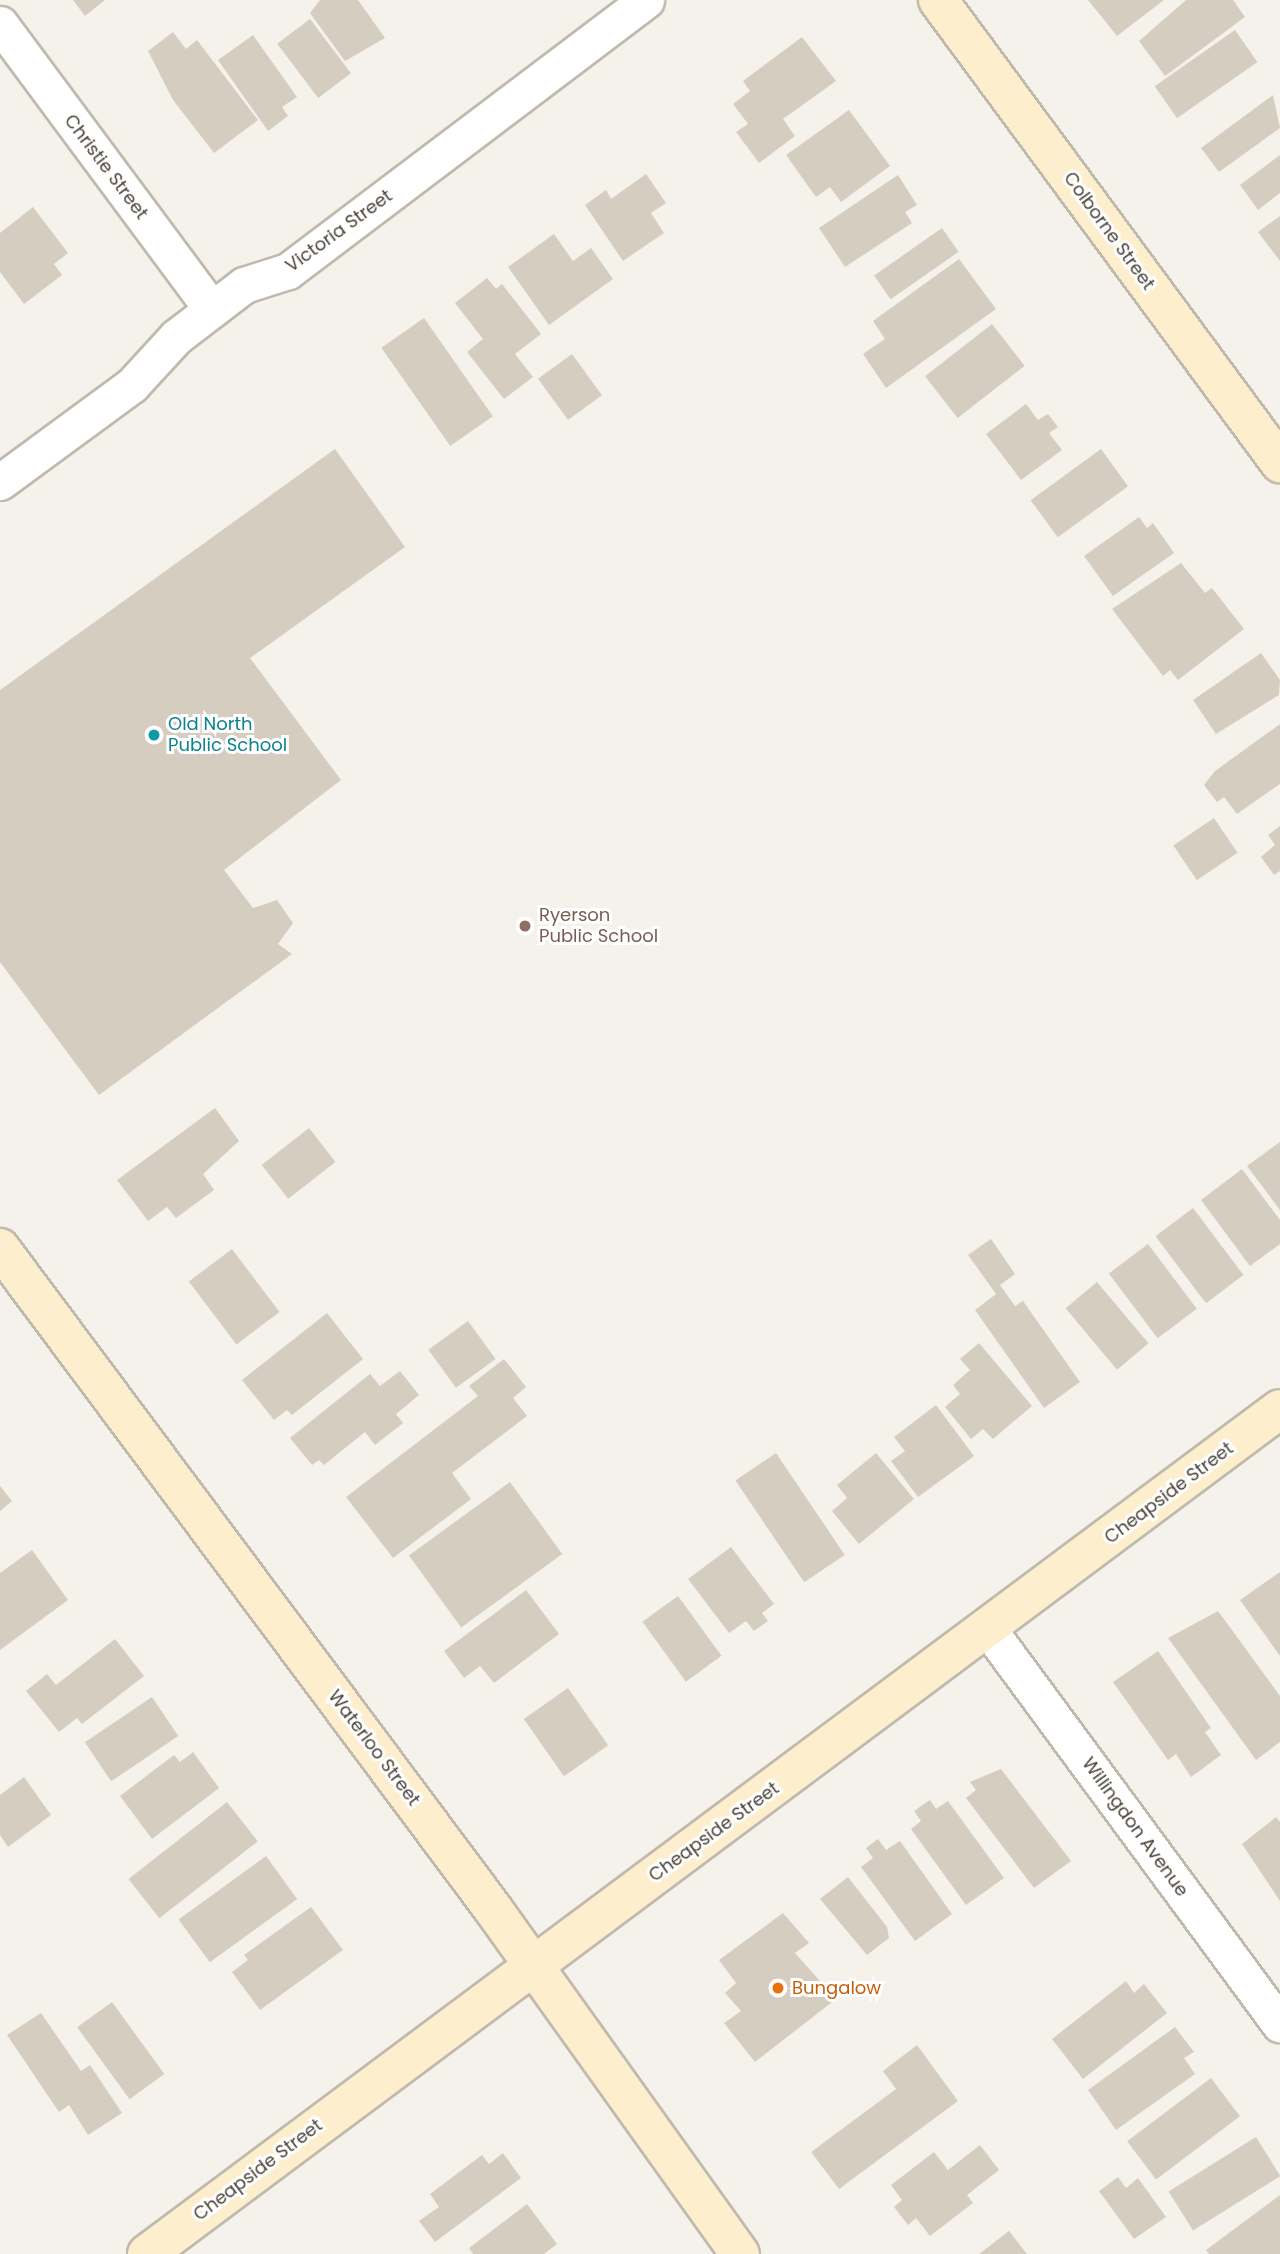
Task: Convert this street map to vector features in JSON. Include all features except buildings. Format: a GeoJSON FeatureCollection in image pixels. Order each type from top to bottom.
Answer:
{"type":"FeatureCollection","features":[{"type":"Feature","properties":{"kind":"street","name":"Victoria Street"},"geometry":{"type":"LineString","coordinates":[[0,482],[132,385],[176,337],[244,285],[288,271],[646,0]]}},
{"type":"Feature","properties":{"kind":"street","name":"Colborne Street"},"geometry":{"type":"LineString","coordinates":[[939,0],[1280,463]]}},
{"type":"Feature","properties":{"kind":"street","name":"Christie Street"},"geometry":{"type":"LineString","coordinates":[[0,24],[212,309]]}},
{"type":"Feature","properties":{"kind":"street","name":"Waterloo Street"},"geometry":{"type":"LineString","coordinates":[[0,1248],[740,2254]]}},
{"type":"Feature","properties":{"kind":"street","name":"Cheapside Street"},"geometry":{"type":"LineString","coordinates":[[147,2254],[529,1965],[989,1630],[1280,1409]]}},
{"type":"Feature","properties":{"kind":"street","name":"Willingdon Avenue"},"geometry":{"type":"LineString","coordinates":[[989,1630],[1280,2024]]}},
{"type":"Feature","properties":{"kind":"place","name":"Old North Public School"},"geometry":{"type":"Point","coordinates":[154,735]}},
{"type":"Feature","properties":{"kind":"place","name":"Ryerson Public School"},"geometry":{"type":"Point","coordinates":[525,926]}},
{"type":"Feature","properties":{"kind":"place","name":"Bungalow"},"geometry":{"type":"Point","coordinates":[778,1988]}}]}
